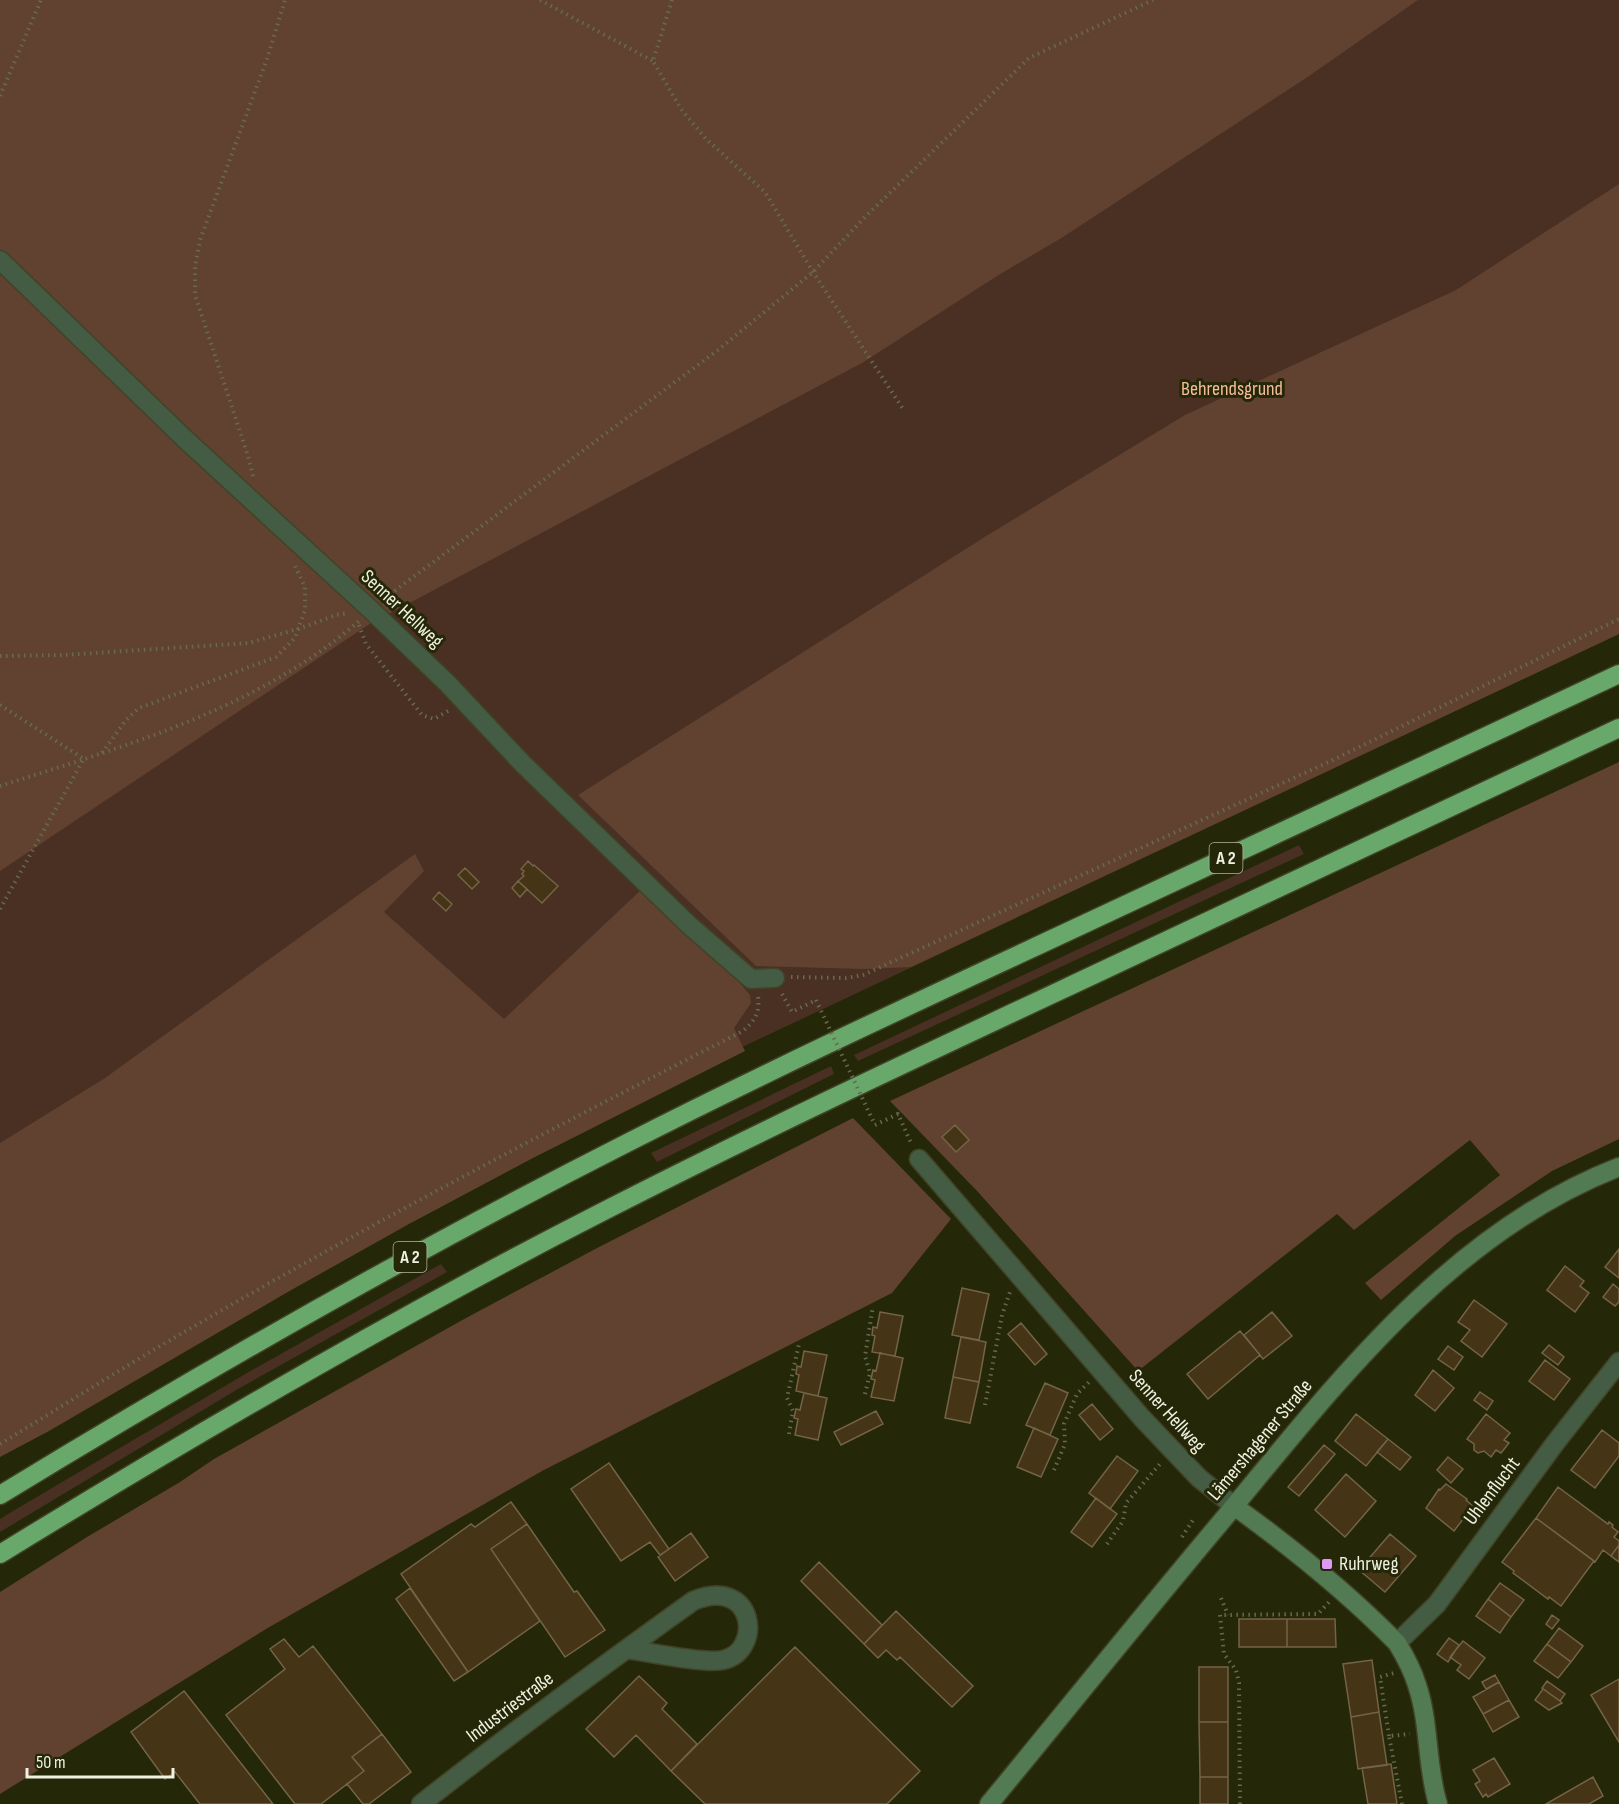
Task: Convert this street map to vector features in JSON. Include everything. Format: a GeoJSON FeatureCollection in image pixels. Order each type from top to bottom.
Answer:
{"type":"FeatureCollection","features":[{"type":"Feature","properties":{"kind":"highway","name":"A 2"},"geometry":{"type":"LineString","coordinates":[[0,1495],[128,1416],[297,1320],[444,1238],[626,1143],[832,1042],[1619,674]]}},
{"type":"Feature","properties":{"kind":"highway","name":"A 2"},"geometry":{"type":"LineString","coordinates":[[0,1554],[247,1406],[417,1310],[601,1212],[853,1087],[1619,728]]}},
{"type":"Feature","properties":{"kind":"main road","name":"Lämershagener Straße"},"geometry":{"type":"LineString","coordinates":[[989,1804],[1304,1421],[1367,1350],[1435,1283],[1516,1221],[1575,1186],[1619,1167]]}},
{"type":"Feature","properties":{"kind":"main road","name":"Senner Hellweg"},"geometry":{"type":"LineString","coordinates":[[1234,1506],[1314,1568],[1397,1642],[1418,1687],[1431,1777],[1438,1804]]}},
{"type":"Feature","properties":{"kind":"street","name":"Senner Hellweg"},"geometry":{"type":"LineString","coordinates":[[0,260],[185,440],[259,507],[364,615],[462,699],[522,763],[689,925],[751,979]]}},
{"type":"Feature","properties":{"kind":"street"},"geometry":{"type":"LineString","coordinates":[[751,979],[776,982]]}},
{"type":"Feature","properties":{"kind":"street","name":"Senner Hellweg"},"geometry":{"type":"LineString","coordinates":[[919,1159],[1172,1450],[1199,1478],[1234,1506]]}},
{"type":"Feature","properties":{"kind":"street","name":"Uhlenflucht"},"geometry":{"type":"LineString","coordinates":[[1397,1642],[1437,1604],[1556,1442],[1619,1362]]}},
{"type":"Feature","properties":{"kind":"street","name":"Industriestraße"},"geometry":{"type":"LineString","coordinates":[[421,1804],[542,1710],[693,1601],[723,1596],[733,1598],[747,1616],[748,1627],[741,1649],[734,1656],[723,1660],[700,1660],[627,1649]]}},
{"type":"Feature","properties":{"kind":"path"},"geometry":{"type":"LineString","coordinates":[[0,96],[41,0]]}},
{"type":"Feature","properties":{"kind":"path"},"geometry":{"type":"LineString","coordinates":[[259,507],[248,456],[195,295],[195,267],[200,240],[267,59],[285,0]]}},
{"type":"Feature","properties":{"kind":"path"},"geometry":{"type":"LineString","coordinates":[[540,0],[653,61],[681,110],[706,139],[765,192],[813,272],[903,408]]}},
{"type":"Feature","properties":{"kind":"path"},"geometry":{"type":"LineString","coordinates":[[653,61],[672,0]]}},
{"type":"Feature","properties":{"kind":"path"},"geometry":{"type":"LineString","coordinates":[[0,786],[188,724],[256,690],[330,645],[364,615],[718,350],[813,272],[865,217],[1029,58],[1052,45],[1153,0]]}},
{"type":"Feature","properties":{"kind":"path"},"geometry":{"type":"LineString","coordinates":[[102,753],[126,720],[139,708],[276,657],[295,638],[305,610],[305,587],[291,557]]}},
{"type":"Feature","properties":{"kind":"path"},"geometry":{"type":"LineString","coordinates":[[0,656],[63,655],[249,643],[299,629],[336,615],[364,615]]}},
{"type":"Feature","properties":{"kind":"path"},"geometry":{"type":"LineString","coordinates":[[364,615],[366,644],[422,715],[434,718],[445,714],[462,699]]}},
{"type":"Feature","properties":{"kind":"path"},"geometry":{"type":"LineString","coordinates":[[907,1133],[898,1114],[875,1125],[816,1000],[792,1012],[776,982],[863,975],[1331,761],[1619,619]]}},
{"type":"Feature","properties":{"kind":"path"},"geometry":{"type":"LineString","coordinates":[[0,705],[84,759]]}},
{"type":"Feature","properties":{"kind":"path"},"geometry":{"type":"LineString","coordinates":[[0,909],[84,759]]}},
{"type":"Feature","properties":{"kind":"path"},"geometry":{"type":"LineString","coordinates":[[0,897],[9,892]]}},
{"type":"Feature","properties":{"kind":"path"},"geometry":{"type":"LineString","coordinates":[[0,1444],[167,1342],[404,1208],[568,1120],[743,1031],[754,1021],[759,1011],[757,988],[751,979]]}},
{"type":"Feature","properties":{"kind":"path"},"geometry":{"type":"LineString","coordinates":[[984,1405],[1002,1315],[1012,1286],[1020,1276]]}},
{"type":"Feature","properties":{"kind":"path"},"geometry":{"type":"LineString","coordinates":[[865,1394],[870,1373],[865,1356],[873,1306]]}},
{"type":"Feature","properties":{"kind":"path"},"geometry":{"type":"LineString","coordinates":[[789,1434],[793,1411],[787,1398],[799,1344]]}},
{"type":"Feature","properties":{"kind":"path"},"geometry":{"type":"LineString","coordinates":[[1054,1470],[1065,1444],[1064,1424],[1077,1394],[1101,1370]]}},
{"type":"Feature","properties":{"kind":"path"},"geometry":{"type":"LineString","coordinates":[[1107,1544],[1124,1521],[1126,1503],[1172,1450]]}},
{"type":"Feature","properties":{"kind":"path"},"geometry":{"type":"LineString","coordinates":[[1221,1598],[1228,1615]]}},
{"type":"Feature","properties":{"kind":"path"},"geometry":{"type":"LineString","coordinates":[[1240,1804],[1239,1683],[1236,1670],[1224,1654],[1220,1615],[1318,1614],[1328,1604]]}},
{"type":"Feature","properties":{"kind":"path"},"geometry":{"type":"LineString","coordinates":[[1402,1804],[1380,1677],[1411,1669]]}},
{"type":"Feature","properties":{"kind":"path"},"geometry":{"type":"LineString","coordinates":[[1389,1736],[1426,1732]]}},
{"type":"Feature","properties":{"kind":"green space","name":"Behrendsgrund"},"geometry":{"type":"Polygon","coordinates":[[[1130,0],[1619,0],[1619,634],[528,1148],[0,1450],[0,734],[1130,0]]]}},
{"type":"Feature","properties":{"kind":"green space"},"geometry":{"type":"Polygon","coordinates":[[[1299,845],[1304,854],[858,1061],[854,1055],[1299,845]]]}},
{"type":"Feature","properties":{"kind":"green space"},"geometry":{"type":"Polygon","coordinates":[[[831,1066],[834,1074],[657,1162],[651,1153],[831,1066]]]}},
{"type":"Feature","properties":{"kind":"green space"},"geometry":{"type":"Polygon","coordinates":[[[441,1264],[447,1272],[238,1389],[0,1532],[0,1519],[13,1511],[252,1370],[441,1264]]]}},
{"type":"Feature","properties":{"kind":"shaded area"},"geometry":{"type":"Polygon","coordinates":[[[0,0],[1418,0],[1309,76],[1063,237],[997,276],[862,363],[368,625],[0,871],[0,0]]]}},
{"type":"Feature","properties":{"kind":"shaded area"},"geometry":{"type":"Polygon","coordinates":[[[1619,184],[1619,634],[911,967],[866,969],[756,966],[578,795],[983,538],[1185,415],[1456,290],[1619,184]]]}},
{"type":"Feature","properties":{"kind":"shaded area"},"geometry":{"type":"Polygon","coordinates":[[[1619,762],[1619,1139],[1552,1171],[1455,1236],[1381,1300],[1365,1283],[1500,1175],[1470,1140],[1354,1230],[1337,1214],[1138,1371],[978,1192],[890,1101],[1619,762]]]}},
{"type":"Feature","properties":{"kind":"shaded area"},"geometry":{"type":"Polygon","coordinates":[[[415,854],[424,871],[384,912],[504,1019],[642,889],[733,975],[750,995],[751,1003],[734,1028],[745,1051],[535,1157],[409,1224],[0,1457],[0,1143],[105,1078],[415,854]]]}},
{"type":"Feature","properties":{"kind":"shaded area"},"geometry":{"type":"Polygon","coordinates":[[[853,1118],[951,1219],[892,1293],[542,1471],[266,1629],[0,1794],[0,1592],[214,1459],[466,1318],[599,1247],[853,1118]]]}},
{"type":"Feature","properties":{"kind":"building"},"geometry":{"type":"Polygon","coordinates":[[[528,861],[558,886],[542,903],[518,881],[524,876],[522,874],[524,871],[521,869],[528,861]]]}},
{"type":"Feature","properties":{"kind":"building"},"geometry":{"type":"Polygon","coordinates":[[[465,868],[479,882],[472,889],[458,875],[465,868]]]}},
{"type":"Feature","properties":{"kind":"building"},"geometry":{"type":"Polygon","coordinates":[[[518,881],[527,889],[520,897],[512,888],[518,881]]]}},
{"type":"Feature","properties":{"kind":"building"},"geometry":{"type":"Polygon","coordinates":[[[439,892],[452,904],[446,911],[433,899],[439,892]]]}},
{"type":"Feature","properties":{"kind":"building"},"geometry":{"type":"Polygon","coordinates":[[[955,1125],[969,1140],[956,1152],[942,1137],[955,1125]]]}},
{"type":"Feature","properties":{"kind":"building"},"geometry":{"type":"Polygon","coordinates":[[[1619,1249],[1619,1278],[1605,1267],[1619,1249]]]}},
{"type":"Feature","properties":{"kind":"building"},"geometry":{"type":"Polygon","coordinates":[[[1565,1266],[1584,1281],[1580,1286],[1589,1293],[1575,1312],[1547,1290],[1565,1266]]]}},
{"type":"Feature","properties":{"kind":"building"},"geometry":{"type":"Polygon","coordinates":[[[1613,1284],[1619,1289],[1619,1302],[1615,1306],[1603,1297],[1613,1284]]]}},
{"type":"Feature","properties":{"kind":"building"},"geometry":{"type":"Polygon","coordinates":[[[962,1288],[989,1294],[979,1340],[952,1335],[962,1288]]]}},
{"type":"Feature","properties":{"kind":"building"},"geometry":{"type":"Polygon","coordinates":[[[1474,1300],[1507,1324],[1482,1357],[1461,1341],[1470,1330],[1458,1322],[1474,1300]]]}},
{"type":"Feature","properties":{"kind":"building"},"geometry":{"type":"Polygon","coordinates":[[[880,1312],[903,1316],[895,1356],[872,1352],[875,1336],[872,1335],[873,1327],[877,1328],[880,1312]]]}},
{"type":"Feature","properties":{"kind":"building"},"geometry":{"type":"Polygon","coordinates":[[[1272,1312],[1292,1336],[1263,1359],[1244,1335],[1272,1312]]]}},
{"type":"Feature","properties":{"kind":"building"},"geometry":{"type":"Polygon","coordinates":[[[1021,1323],[1047,1354],[1035,1365],[1008,1334],[1021,1323]]]}},
{"type":"Feature","properties":{"kind":"building"},"geometry":{"type":"Polygon","coordinates":[[[1240,1331],[1260,1355],[1208,1399],[1187,1374],[1240,1331]]]}},
{"type":"Feature","properties":{"kind":"building"},"geometry":{"type":"Polygon","coordinates":[[[961,1337],[986,1342],[979,1382],[953,1377],[961,1337]]]}},
{"type":"Feature","properties":{"kind":"building"},"geometry":{"type":"Polygon","coordinates":[[[1549,1345],[1564,1357],[1558,1365],[1542,1353],[1549,1345]]]}},
{"type":"Feature","properties":{"kind":"building"},"geometry":{"type":"Polygon","coordinates":[[[1448,1346],[1463,1357],[1454,1370],[1438,1359],[1448,1346]]]}},
{"type":"Feature","properties":{"kind":"building"},"geometry":{"type":"Polygon","coordinates":[[[804,1351],[827,1355],[818,1396],[796,1391],[799,1375],[796,1374],[797,1366],[801,1367],[804,1351]]]}},
{"type":"Feature","properties":{"kind":"building"},"geometry":{"type":"Polygon","coordinates":[[[880,1353],[903,1358],[894,1401],[871,1397],[875,1380],[871,1379],[873,1370],[876,1371],[880,1353]]]}},
{"type":"Feature","properties":{"kind":"building"},"geometry":{"type":"Polygon","coordinates":[[[1545,1360],[1570,1379],[1554,1400],[1529,1381],[1545,1360]]]}},
{"type":"Feature","properties":{"kind":"building"},"geometry":{"type":"Polygon","coordinates":[[[1433,1370],[1454,1388],[1435,1411],[1415,1395],[1433,1370]]]}},
{"type":"Feature","properties":{"kind":"building"},"geometry":{"type":"Polygon","coordinates":[[[953,1377],[979,1382],[970,1423],[945,1418],[953,1377]]]}},
{"type":"Feature","properties":{"kind":"building"},"geometry":{"type":"Polygon","coordinates":[[[1045,1383],[1068,1393],[1050,1435],[1026,1425],[1045,1383]]]}},
{"type":"Feature","properties":{"kind":"building"},"geometry":{"type":"Polygon","coordinates":[[[1480,1392],[1493,1401],[1487,1410],[1474,1400],[1480,1392]]]}},
{"type":"Feature","properties":{"kind":"building"},"geometry":{"type":"Polygon","coordinates":[[[804,1393],[827,1398],[818,1440],[795,1435],[798,1419],[794,1418],[796,1409],[800,1410],[804,1393]]]}},
{"type":"Feature","properties":{"kind":"building"},"geometry":{"type":"Polygon","coordinates":[[[1092,1404],[1113,1429],[1100,1440],[1079,1415],[1092,1404]]]}},
{"type":"Feature","properties":{"kind":"building"},"geometry":{"type":"Polygon","coordinates":[[[876,1411],[883,1424],[841,1445],[834,1432],[876,1411]]]}},
{"type":"Feature","properties":{"kind":"building"},"geometry":{"type":"Polygon","coordinates":[[[1356,1414],[1388,1439],[1366,1466],[1335,1441],[1356,1414]]]}},
{"type":"Feature","properties":{"kind":"building"},"geometry":{"type":"Polygon","coordinates":[[[1486,1414],[1510,1433],[1504,1440],[1509,1443],[1501,1453],[1496,1450],[1491,1457],[1484,1451],[1478,1453],[1474,1450],[1474,1444],[1467,1439],[1486,1414]]]}},
{"type":"Feature","properties":{"kind":"building"},"geometry":{"type":"Polygon","coordinates":[[[1034,1428],[1058,1439],[1041,1477],[1017,1467],[1034,1428]]]}},
{"type":"Feature","properties":{"kind":"building"},"geometry":{"type":"Polygon","coordinates":[[[1602,1430],[1619,1443],[1619,1456],[1595,1488],[1571,1470],[1602,1430]]]}},
{"type":"Feature","properties":{"kind":"building"},"geometry":{"type":"Polygon","coordinates":[[[1388,1439],[1411,1457],[1400,1470],[1377,1452],[1388,1439]]]}},
{"type":"Feature","properties":{"kind":"building"},"geometry":{"type":"Polygon","coordinates":[[[1324,1445],[1335,1454],[1299,1496],[1288,1487],[1324,1445]]]}},
{"type":"Feature","properties":{"kind":"building"},"geometry":{"type":"Polygon","coordinates":[[[1117,1456],[1138,1471],[1110,1509],[1089,1493],[1117,1456]]]}},
{"type":"Feature","properties":{"kind":"building"},"geometry":{"type":"Polygon","coordinates":[[[1448,1457],[1463,1469],[1451,1483],[1437,1470],[1448,1457]]]}},
{"type":"Feature","properties":{"kind":"building"},"geometry":{"type":"Polygon","coordinates":[[[609,1463],[669,1549],[660,1555],[650,1542],[621,1561],[571,1489],[609,1463]]]}},
{"type":"Feature","properties":{"kind":"building"},"geometry":{"type":"Polygon","coordinates":[[[1346,1474],[1376,1501],[1345,1537],[1315,1510],[1346,1474]]]}},
{"type":"Feature","properties":{"kind":"building"},"geometry":{"type":"Polygon","coordinates":[[[1446,1484],[1473,1506],[1454,1531],[1426,1508],[1439,1489],[1446,1484]]]}},
{"type":"Feature","properties":{"kind":"building"},"geometry":{"type":"Polygon","coordinates":[[[1558,1487],[1608,1524],[1609,1522],[1613,1525],[1612,1527],[1618,1532],[1614,1537],[1619,1541],[1619,1545],[1611,1556],[1603,1550],[1595,1562],[1536,1518],[1558,1487]]]}},
{"type":"Feature","properties":{"kind":"building"},"geometry":{"type":"Polygon","coordinates":[[[1096,1498],[1117,1514],[1092,1547],[1071,1532],[1096,1498]]]}},
{"type":"Feature","properties":{"kind":"building"},"geometry":{"type":"Polygon","coordinates":[[[511,1502],[527,1524],[491,1549],[540,1621],[468,1672],[401,1574],[471,1524],[475,1527],[511,1502]]]}},
{"type":"Feature","properties":{"kind":"building"},"geometry":{"type":"Polygon","coordinates":[[[1536,1518],[1594,1561],[1561,1606],[1513,1573],[1514,1571],[1502,1562],[1536,1518]]]}},
{"type":"Feature","properties":{"kind":"building"},"geometry":{"type":"Polygon","coordinates":[[[527,1524],[574,1592],[577,1591],[605,1630],[565,1657],[491,1549],[527,1524]]]}},
{"type":"Feature","properties":{"kind":"building"},"geometry":{"type":"Polygon","coordinates":[[[691,1533],[708,1557],[675,1581],[658,1557],[691,1533]]]}},
{"type":"Feature","properties":{"kind":"building"},"geometry":{"type":"Polygon","coordinates":[[[1390,1534],[1416,1556],[1385,1592],[1359,1570],[1390,1534]]]}},
{"type":"Feature","properties":{"kind":"building"},"geometry":{"type":"Polygon","coordinates":[[[1619,1545],[1619,1562],[1611,1556],[1619,1545]]]}},
{"type":"Feature","properties":{"kind":"building"},"geometry":{"type":"Polygon","coordinates":[[[819,1562],[882,1625],[864,1644],[801,1581],[819,1562]]]}},
{"type":"Feature","properties":{"kind":"building"},"geometry":{"type":"Polygon","coordinates":[[[1500,1583],[1524,1600],[1511,1617],[1488,1599],[1500,1583]]]}},
{"type":"Feature","properties":{"kind":"building"},"geometry":{"type":"Polygon","coordinates":[[[410,1588],[468,1672],[454,1681],[396,1599],[410,1588]]]}},
{"type":"Feature","properties":{"kind":"building"},"geometry":{"type":"Polygon","coordinates":[[[1488,1599],[1511,1617],[1500,1633],[1476,1616],[1488,1599]]]}},
{"type":"Feature","properties":{"kind":"building"},"geometry":{"type":"Polygon","coordinates":[[[896,1611],[973,1686],[952,1707],[900,1657],[897,1660],[886,1650],[878,1658],[864,1644],[896,1611]]]}},
{"type":"Feature","properties":{"kind":"building"},"geometry":{"type":"Polygon","coordinates":[[[1552,1615],[1559,1620],[1552,1629],[1546,1624],[1552,1615]]]}},
{"type":"Feature","properties":{"kind":"building"},"geometry":{"type":"Polygon","coordinates":[[[1239,1619],[1287,1619],[1287,1647],[1239,1647],[1239,1619]]]}},
{"type":"Feature","properties":{"kind":"building"},"geometry":{"type":"Polygon","coordinates":[[[1287,1619],[1335,1619],[1336,1647],[1287,1647],[1287,1619]]]}},
{"type":"Feature","properties":{"kind":"building"},"geometry":{"type":"Polygon","coordinates":[[[1559,1628],[1583,1646],[1571,1662],[1547,1644],[1559,1628]]]}},
{"type":"Feature","properties":{"kind":"building"},"geometry":{"type":"Polygon","coordinates":[[[1449,1638],[1459,1645],[1448,1662],[1437,1654],[1449,1638]]]}},
{"type":"Feature","properties":{"kind":"building"},"geometry":{"type":"Polygon","coordinates":[[[284,1639],[299,1657],[313,1646],[382,1734],[352,1757],[364,1771],[321,1804],[295,1804],[226,1715],[285,1669],[270,1649],[284,1639]]]}},
{"type":"Feature","properties":{"kind":"building"},"geometry":{"type":"Polygon","coordinates":[[[1463,1641],[1485,1658],[1469,1679],[1457,1670],[1461,1665],[1450,1657],[1463,1641]]]}},
{"type":"Feature","properties":{"kind":"building"},"geometry":{"type":"Polygon","coordinates":[[[1547,1644],[1571,1662],[1558,1678],[1534,1661],[1547,1644]]]}},
{"type":"Feature","properties":{"kind":"building"},"geometry":{"type":"Polygon","coordinates":[[[795,1647],[920,1771],[887,1804],[705,1804],[671,1771],[795,1647]]]}},
{"type":"Feature","properties":{"kind":"building"},"geometry":{"type":"Polygon","coordinates":[[[1372,1660],[1379,1712],[1351,1717],[1343,1664],[1372,1660]]]}},
{"type":"Feature","properties":{"kind":"building"},"geometry":{"type":"Polygon","coordinates":[[[1199,1667],[1228,1667],[1228,1722],[1199,1722],[1199,1667]]]}},
{"type":"Feature","properties":{"kind":"building"},"geometry":{"type":"Polygon","coordinates":[[[1495,1675],[1499,1682],[1486,1689],[1482,1682],[1495,1675]]]}},
{"type":"Feature","properties":{"kind":"building"},"geometry":{"type":"Polygon","coordinates":[[[639,1676],[667,1703],[662,1709],[697,1744],[671,1771],[636,1735],[614,1757],[586,1729],[639,1676]]]}},
{"type":"Feature","properties":{"kind":"building"},"geometry":{"type":"Polygon","coordinates":[[[1619,1679],[1619,1742],[1591,1695],[1619,1679]]]}},
{"type":"Feature","properties":{"kind":"building"},"geometry":{"type":"Polygon","coordinates":[[[1547,1681],[1565,1694],[1560,1701],[1542,1688],[1547,1681]]]}},
{"type":"Feature","properties":{"kind":"building"},"geometry":{"type":"Polygon","coordinates":[[[1499,1682],[1509,1700],[1483,1714],[1473,1697],[1499,1682]]]}},
{"type":"Feature","properties":{"kind":"building"},"geometry":{"type":"Polygon","coordinates":[[[1543,1689],[1562,1703],[1549,1710],[1535,1700],[1543,1689]]]}},
{"type":"Feature","properties":{"kind":"building"},"geometry":{"type":"Polygon","coordinates":[[[184,1691],[273,1804],[200,1804],[175,1772],[165,1779],[131,1732],[184,1691]]]}},
{"type":"Feature","properties":{"kind":"building"},"geometry":{"type":"Polygon","coordinates":[[[1509,1700],[1519,1717],[1493,1732],[1483,1714],[1509,1700]]]}},
{"type":"Feature","properties":{"kind":"building"},"geometry":{"type":"Polygon","coordinates":[[[1379,1712],[1387,1765],[1358,1769],[1351,1717],[1379,1712]]]}},
{"type":"Feature","properties":{"kind":"building"},"geometry":{"type":"Polygon","coordinates":[[[1199,1722],[1228,1722],[1228,1777],[1200,1777],[1199,1722]]]}},
{"type":"Feature","properties":{"kind":"building"},"geometry":{"type":"Polygon","coordinates":[[[382,1734],[411,1772],[369,1804],[363,1804],[347,1784],[364,1771],[352,1757],[382,1734]]]}},
{"type":"Feature","properties":{"kind":"building"},"geometry":{"type":"Polygon","coordinates":[[[1494,1758],[1510,1784],[1488,1797],[1486,1794],[1483,1797],[1475,1784],[1480,1781],[1473,1770],[1494,1758]]]}},
{"type":"Feature","properties":{"kind":"building"},"geometry":{"type":"Polygon","coordinates":[[[1391,1764],[1397,1804],[1368,1804],[1362,1768],[1391,1764]]]}},
{"type":"Feature","properties":{"kind":"building"},"geometry":{"type":"Polygon","coordinates":[[[1200,1777],[1228,1777],[1228,1804],[1200,1804],[1200,1777]]]}},
{"type":"Feature","properties":{"kind":"building"},"geometry":{"type":"Polygon","coordinates":[[[1593,1777],[1603,1796],[1589,1804],[1546,1804],[1593,1777]]]}},
{"type":"Feature","properties":{"kind":"place","name":"Ruhrweg"},"geometry":{"type":"Point","coordinates":[1327,1564]}}]}
